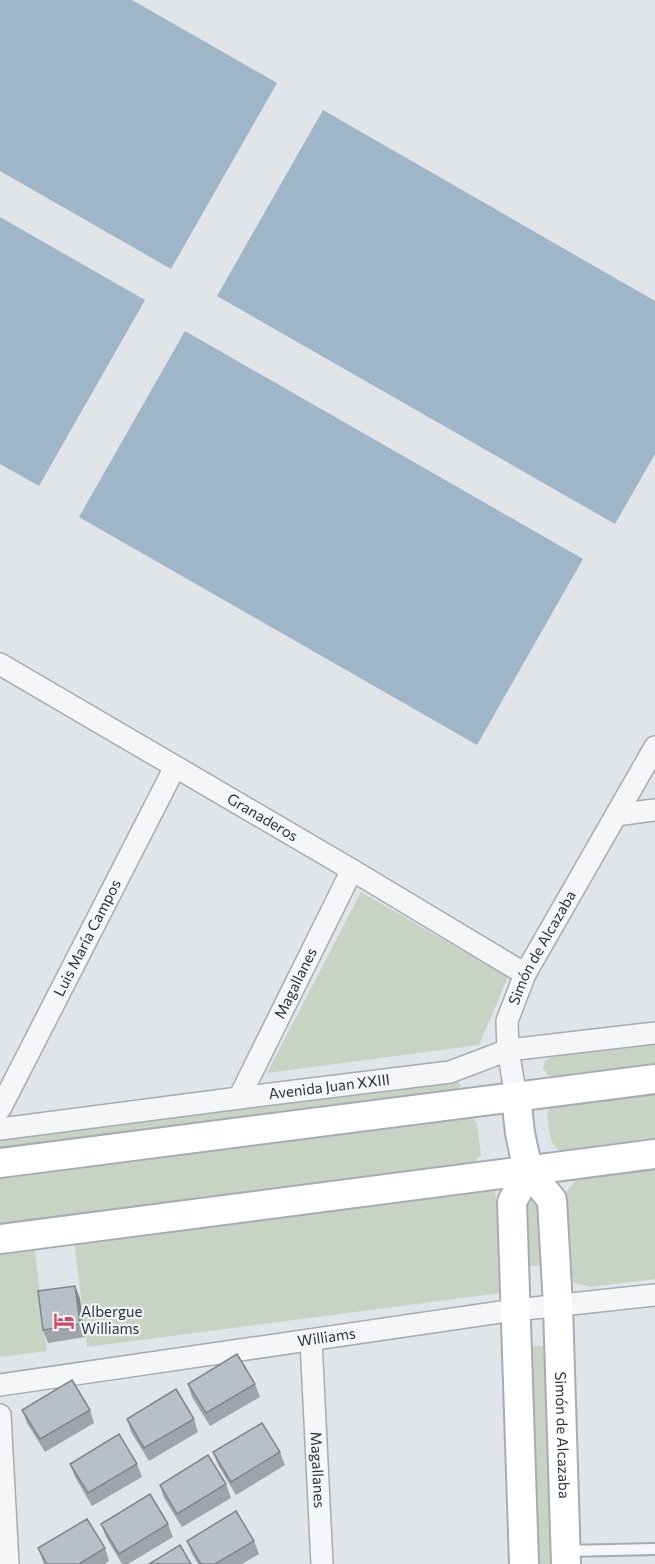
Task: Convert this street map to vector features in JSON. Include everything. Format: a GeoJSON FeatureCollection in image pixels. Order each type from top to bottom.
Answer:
{"type":"FeatureCollection","features":[{"type":"Feature","properties":{"kind":"street","name":"Granaderos"},"geometry":{"type":"LineString","coordinates":[[0,664],[525,974]]}},
{"type":"Feature","properties":{"kind":"street","name":"Simón de Alcazaba"},"geometry":{"type":"LineString","coordinates":[[566,1558],[558,1306],[552,1200],[528,1171],[508,1050],[507,1021],[525,974],[655,747]]}},
{"type":"Feature","properties":{"kind":"street","name":"Luis María Campos"},"geometry":{"type":"LineString","coordinates":[[0,1109],[175,767]]}},
{"type":"Feature","properties":{"kind":"street"},"geometry":{"type":"LineString","coordinates":[[616,815],[655,810]]}},
{"type":"Feature","properties":{"kind":"street","name":"Magallanes"},"geometry":{"type":"LineString","coordinates":[[239,1098],[352,870]]}},
{"type":"Feature","properties":{"kind":"street","name":"Avenida Juan XXIII"},"geometry":{"type":"LineString","coordinates":[[0,1130],[450,1072],[508,1050],[655,1033]]}},
{"type":"Feature","properties":{"kind":"street"},"geometry":{"type":"LineString","coordinates":[[0,1163],[655,1079]]}},
{"type":"Feature","properties":{"kind":"street"},"geometry":{"type":"LineString","coordinates":[[0,1239],[655,1154]]}},
{"type":"Feature","properties":{"kind":"street"},"geometry":{"type":"LineString","coordinates":[[524,1564],[512,1202],[528,1171]]}},
{"type":"Feature","properties":{"kind":"street","name":"Williams"},"geometry":{"type":"LineString","coordinates":[[0,1384],[515,1310],[655,1295]]}},
{"type":"Feature","properties":{"kind":"street","name":"Magallanes"},"geometry":{"type":"LineString","coordinates":[[311,1340],[322,1564]]}},
{"type":"Feature","properties":{"kind":"street"},"geometry":{"type":"LineString","coordinates":[[0,1415],[8,1564]]}},
{"type":"Feature","properties":{"kind":"lane"},"geometry":{"type":"LineString","coordinates":[[566,1558],[655,1549]]}},
{"type":"Feature","properties":{"kind":"green space"},"geometry":{"type":"Polygon","coordinates":[[[361,892],[508,977],[479,1045],[267,1073],[361,892]]]}},
{"type":"Feature","properties":{"kind":"green space"},"geometry":{"type":"Polygon","coordinates":[[[655,1043],[655,1066],[554,1079],[543,1068],[545,1061],[552,1056],[655,1043]]]}},
{"type":"Feature","properties":{"kind":"green space"},"geometry":{"type":"Polygon","coordinates":[[[449,1080],[457,1081],[461,1085],[458,1090],[0,1150],[0,1138],[449,1080]]]}},
{"type":"Feature","properties":{"kind":"green space"},"geometry":{"type":"Polygon","coordinates":[[[655,1091],[655,1143],[565,1154],[552,1142],[547,1113],[552,1107],[561,1103],[655,1091]]]}},
{"type":"Feature","properties":{"kind":"green space"},"geometry":{"type":"Polygon","coordinates":[[[462,1114],[477,1123],[481,1155],[470,1167],[0,1227],[0,1173],[462,1114]]]}},
{"type":"Feature","properties":{"kind":"green space"},"geometry":{"type":"Polygon","coordinates":[[[655,1166],[655,1279],[591,1287],[574,1283],[570,1275],[564,1221],[564,1201],[569,1188],[577,1179],[655,1166]]]}},
{"type":"Feature","properties":{"kind":"green space"},"geometry":{"type":"Polygon","coordinates":[[[494,1184],[508,1292],[87,1347],[74,1239],[494,1184]]]}},
{"type":"Feature","properties":{"kind":"green space"},"geometry":{"type":"Polygon","coordinates":[[[538,1199],[543,1265],[529,1266],[524,1200],[538,1199]]]}},
{"type":"Feature","properties":{"kind":"green space"},"geometry":{"type":"Polygon","coordinates":[[[34,1243],[47,1351],[0,1357],[0,1247],[34,1243]]]}},
{"type":"Feature","properties":{"kind":"green space"},"geometry":{"type":"Polygon","coordinates":[[[530,1346],[545,1346],[552,1564],[537,1564],[530,1346]]]}},
{"type":"Feature","properties":{"kind":"water"},"geometry":{"type":"Polygon","coordinates":[[[0,0],[132,0],[277,83],[171,269],[0,171],[0,0]]]}},
{"type":"Feature","properties":{"kind":"water"},"geometry":{"type":"Polygon","coordinates":[[[323,110],[655,301],[655,454],[615,524],[217,296],[323,110]]]}},
{"type":"Feature","properties":{"kind":"water"},"geometry":{"type":"Polygon","coordinates":[[[0,217],[145,300],[39,486],[0,464],[0,217]]]}},
{"type":"Feature","properties":{"kind":"water"},"geometry":{"type":"Polygon","coordinates":[[[185,331],[583,559],[477,745],[79,517],[185,331]]]}},
{"type":"Feature","properties":{"kind":"building"},"geometry":{"type":"Polygon","coordinates":[[[75,1286],[80,1324],[43,1330],[38,1291],[75,1286]]]}},
{"type":"Feature","properties":{"kind":"building"},"geometry":{"type":"Polygon","coordinates":[[[237,1354],[255,1384],[206,1413],[188,1384],[237,1354]]]}},
{"type":"Feature","properties":{"kind":"building"},"geometry":{"type":"Polygon","coordinates":[[[72,1380],[90,1410],[40,1439],[22,1410],[72,1380]]]}},
{"type":"Feature","properties":{"kind":"building"},"geometry":{"type":"Polygon","coordinates":[[[176,1389],[194,1419],[144,1448],[127,1419],[176,1389]]]}},
{"type":"Feature","properties":{"kind":"building"},"geometry":{"type":"Polygon","coordinates":[[[262,1423],[280,1452],[231,1482],[213,1452],[262,1423]]]}},
{"type":"Feature","properties":{"kind":"building"},"geometry":{"type":"Polygon","coordinates":[[[119,1434],[137,1464],[88,1493],[70,1464],[119,1434]]]}},
{"type":"Feature","properties":{"kind":"building"},"geometry":{"type":"Polygon","coordinates":[[[208,1455],[226,1484],[177,1514],[160,1485],[208,1455]]]}},
{"type":"Feature","properties":{"kind":"building"},"geometry":{"type":"Polygon","coordinates":[[[150,1494],[168,1524],[119,1554],[101,1524],[150,1494]]]}},
{"type":"Feature","properties":{"kind":"building"},"geometry":{"type":"Polygon","coordinates":[[[236,1511],[254,1541],[215,1564],[201,1564],[187,1541],[236,1511]]]}},
{"type":"Feature","properties":{"kind":"building"},"geometry":{"type":"Polygon","coordinates":[[[87,1519],[105,1548],[79,1564],[47,1564],[38,1548],[87,1519]]]}},
{"type":"Feature","properties":{"kind":"building"},"geometry":{"type":"Polygon","coordinates":[[[180,1545],[191,1564],[149,1564],[180,1545]]]}},
{"type":"Feature","properties":{"kind":"place","name":"Albergue Williams"},"geometry":{"type":"Point","coordinates":[64,1321]}}]}
